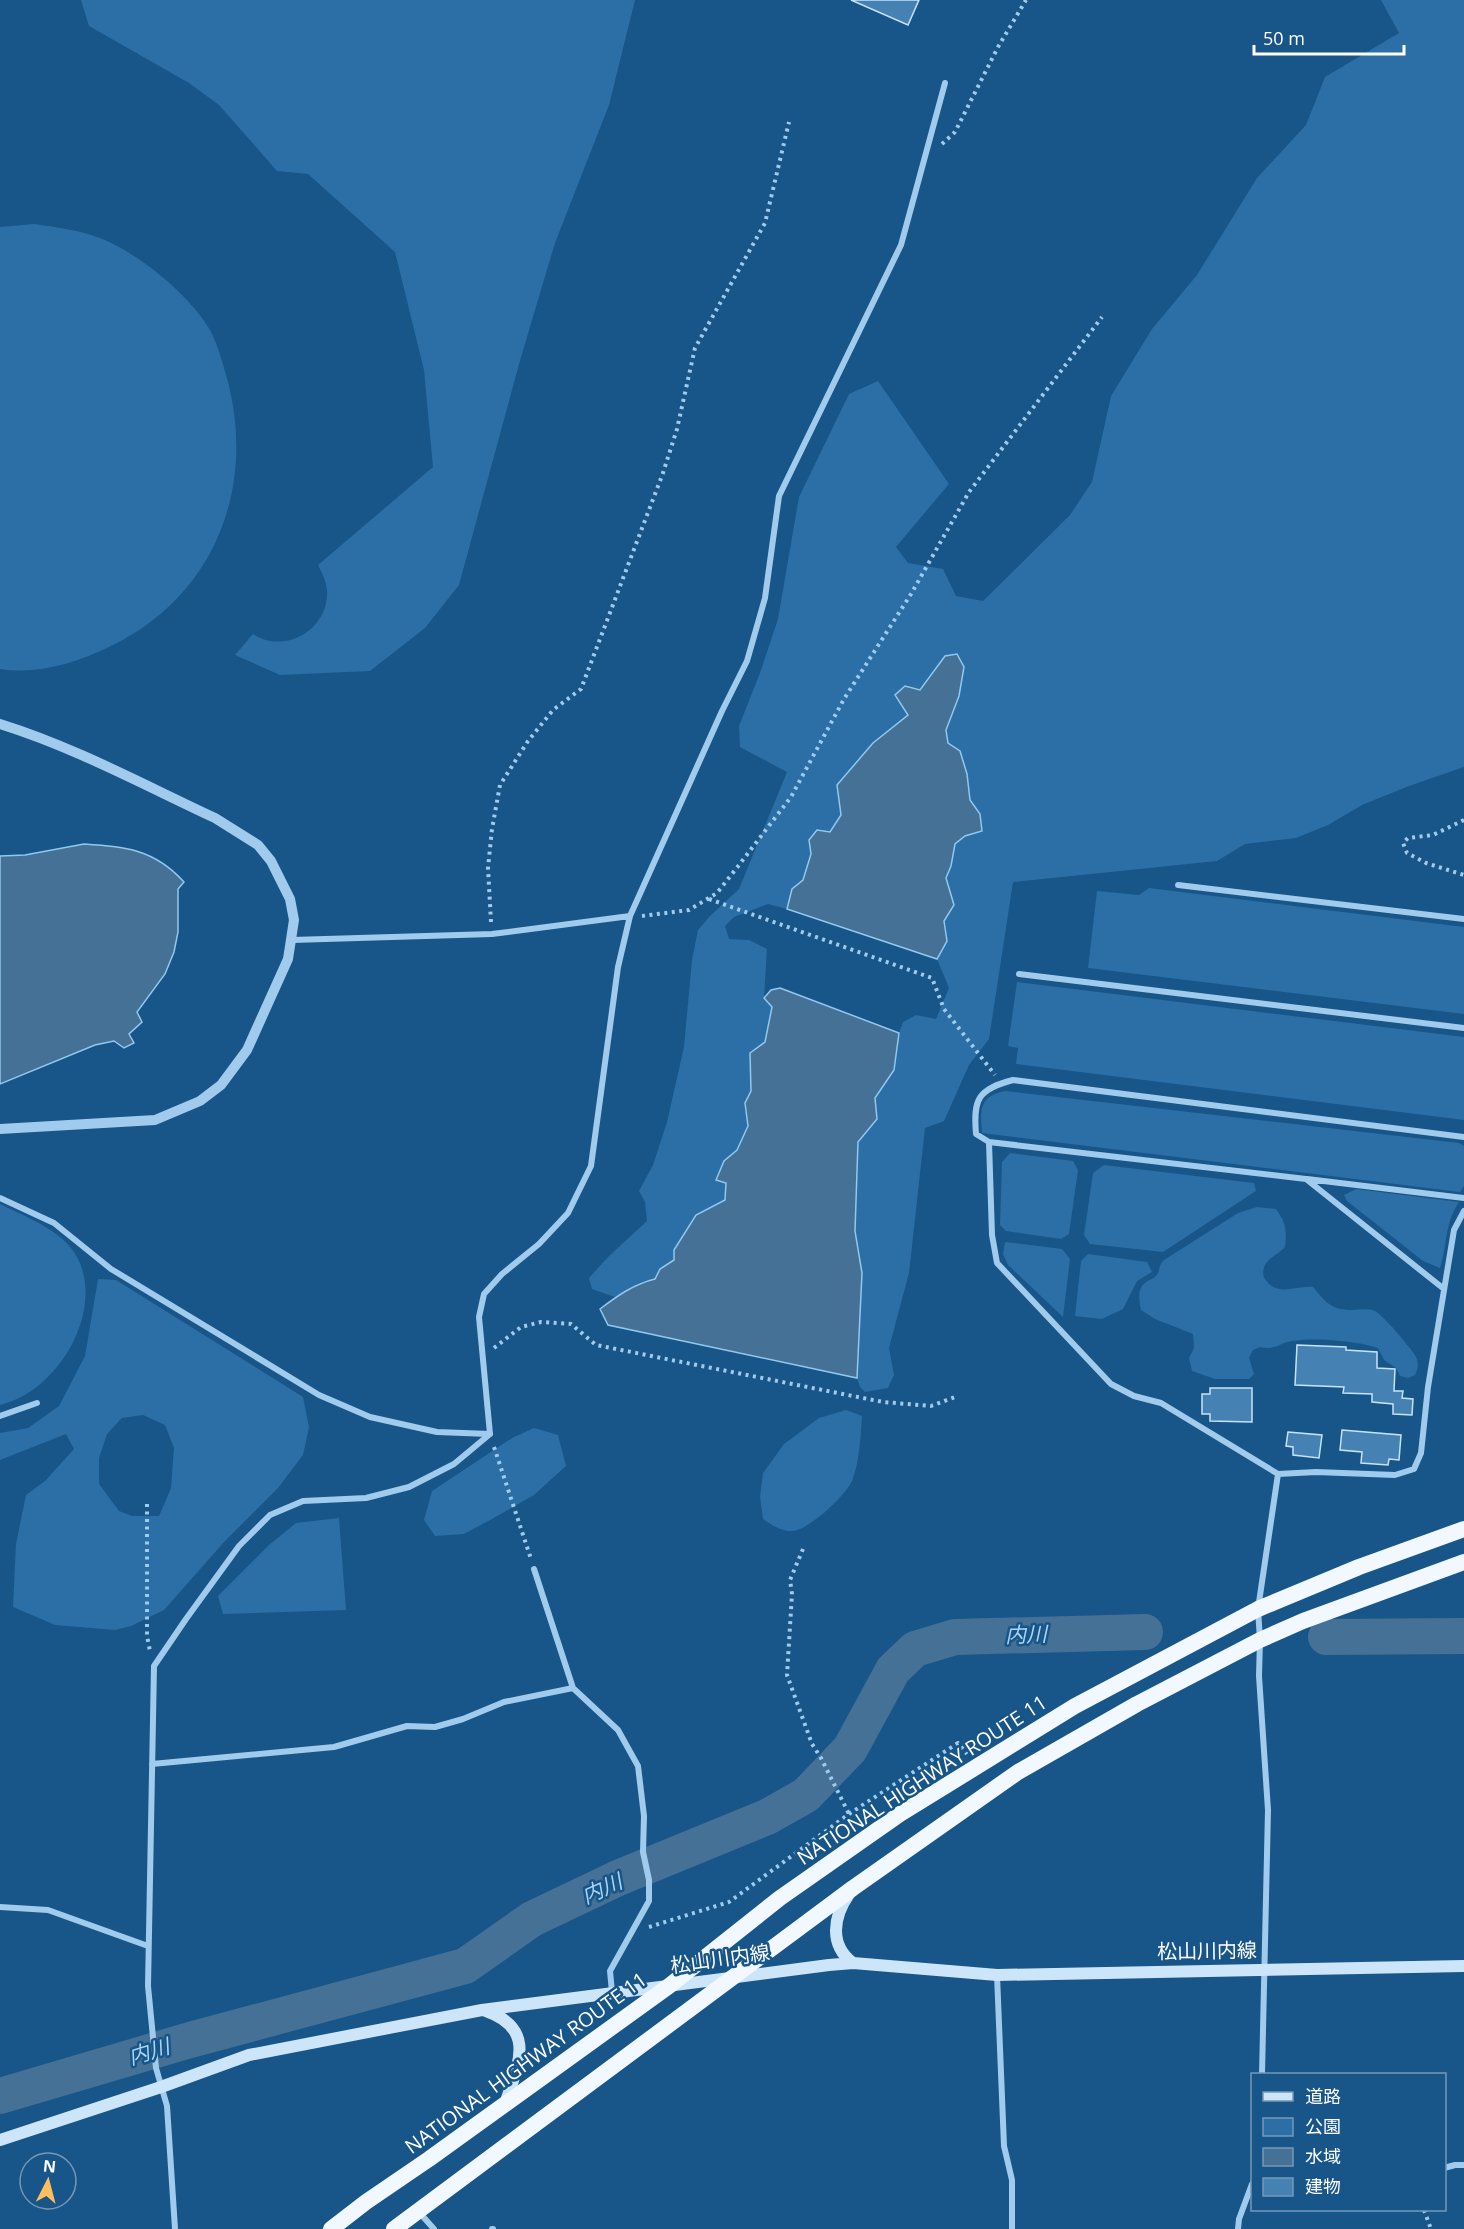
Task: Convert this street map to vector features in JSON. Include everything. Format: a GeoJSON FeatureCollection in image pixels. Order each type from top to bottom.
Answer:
{"type":"FeatureCollection","features":[{"type":"Feature","properties":{"kind":"highway","name":"NATIONAL HIGHWAY ROUTE 11"},"geometry":{"type":"LineString","coordinates":[[331,2229],[669,1986],[780,1898],[900,1814],[976,1767],[1075,1706],[1258,1609],[1359,1567],[1464,1529]]}},
{"type":"Feature","properties":{"kind":"highway"},"geometry":{"type":"LineString","coordinates":[[394,2229],[853,1888],[1018,1772],[1137,1704],[1260,1640],[1303,1621],[1464,1562]]}},
{"type":"Feature","properties":{"kind":"main road"},"geometry":{"type":"LineString","coordinates":[[853,1888],[840,1911],[836,1933],[838,1947],[844,1957],[854,1963]]}},
{"type":"Feature","properties":{"kind":"main road","name":"松山川内線"},"geometry":{"type":"LineString","coordinates":[[0,2140],[161,2087],[249,2055],[482,2010],[735,1976],[854,1963],[997,1975],[1464,1966]]}},
{"type":"Feature","properties":{"kind":"main road"},"geometry":{"type":"LineString","coordinates":[[482,2010],[499,2015],[513,2029],[520,2042],[521,2057],[504,2104]]}},
{"type":"Feature","properties":{"kind":"street"},"geometry":{"type":"LineString","coordinates":[[490,1434],[479,1317],[484,1294],[502,1274],[539,1244],[568,1213],[591,1166],[618,967],[630,916],[722,711],[747,661],[765,598],[779,496],[901,245],[945,82]]}},
{"type":"Feature","properties":{"kind":"street"},"geometry":{"type":"LineString","coordinates":[[0,724],[28,733],[215,818],[258,845],[271,861],[290,899],[294,920],[288,959],[247,1050],[221,1085],[200,1101],[155,1120],[0,1129]]}},
{"type":"Feature","properties":{"kind":"street"},"geometry":{"type":"LineString","coordinates":[[1178,885],[1464,919]]}},
{"type":"Feature","properties":{"kind":"street"},"geometry":{"type":"LineString","coordinates":[[292,940],[492,934],[630,916]]}},
{"type":"Feature","properties":{"kind":"street"},"geometry":{"type":"LineString","coordinates":[[1019,974],[1464,1028]]}},
{"type":"Feature","properties":{"kind":"street"},"geometry":{"type":"LineString","coordinates":[[1464,1137],[1013,1080],[994,1085],[981,1096],[974,1112],[976,1134],[988,1142],[1464,1198]]}},
{"type":"Feature","properties":{"kind":"street"},"geometry":{"type":"LineString","coordinates":[[988,1142],[992,1235],[997,1263],[1111,1384],[1134,1396],[1161,1403],[1278,1474],[1316,1472],[1395,1475],[1414,1469],[1420,1454],[1428,1387],[1454,1230],[1464,1211]]}},
{"type":"Feature","properties":{"kind":"street"},"geometry":{"type":"LineString","coordinates":[[1306,1179],[1444,1289]]}},
{"type":"Feature","properties":{"kind":"street"},"geometry":{"type":"LineString","coordinates":[[0,1198],[54,1223],[111,1269],[319,1395],[370,1417],[437,1432],[490,1434]]}},
{"type":"Feature","properties":{"kind":"street"},"geometry":{"type":"LineString","coordinates":[[0,1416],[37,1403]]}},
{"type":"Feature","properties":{"kind":"street"},"geometry":{"type":"LineString","coordinates":[[175,2229],[167,2106],[156,2068],[148,1986],[154,1666],[239,1546],[270,1515],[303,1501],[366,1498],[409,1487],[454,1464],[490,1434]]}},
{"type":"Feature","properties":{"kind":"street"},"geometry":{"type":"LineString","coordinates":[[1262,2073],[1268,1810],[1259,1676],[1258,1609],[1278,1474]]}},
{"type":"Feature","properties":{"kind":"street"},"geometry":{"type":"LineString","coordinates":[[534,1569],[573,1688],[618,1730],[638,1766],[644,1816],[643,1852],[649,1880],[650,1901],[610,1971],[612,1992]]}},
{"type":"Feature","properties":{"kind":"street"},"geometry":{"type":"LineString","coordinates":[[152,1764],[334,1747],[407,1726],[435,1727],[463,1719],[504,1702],[573,1688]]}},
{"type":"Feature","properties":{"kind":"street"},"geometry":{"type":"LineString","coordinates":[[0,1907],[48,1910],[148,1946]]}},
{"type":"Feature","properties":{"kind":"street"},"geometry":{"type":"LineString","coordinates":[[997,1975],[1004,2146],[1012,2180],[1012,2229]]}},
{"type":"Feature","properties":{"kind":"street"},"geometry":{"type":"LineString","coordinates":[[1446,2168],[1464,2165]]}},
{"type":"Feature","properties":{"kind":"street"},"geometry":{"type":"LineString","coordinates":[[1238,2229],[1239,2219],[1251,2187]]}},
{"type":"Feature","properties":{"kind":"street"},"geometry":{"type":"LineString","coordinates":[[418,2211],[434,2229]]}},
{"type":"Feature","properties":{"kind":"path"},"geometry":{"type":"LineString","coordinates":[[924,162],[955,132],[1026,0]]}},
{"type":"Feature","properties":{"kind":"path"},"geometry":{"type":"LineString","coordinates":[[492,934],[488,868],[500,785],[528,741],[553,710],[581,689],[663,473],[677,429],[695,348],[765,223],[789,122]]}},
{"type":"Feature","properties":{"kind":"path"},"geometry":{"type":"LineString","coordinates":[[630,916],[652,916],[689,910],[717,893],[791,797],[844,699],[911,594],[969,492],[1102,317]]}},
{"type":"Feature","properties":{"kind":"path"},"geometry":{"type":"LineString","coordinates":[[1464,820],[1433,835],[1408,838],[1403,843],[1407,853],[1426,863],[1464,875]]}},
{"type":"Feature","properties":{"kind":"path"},"geometry":{"type":"LineString","coordinates":[[708,898],[932,978],[944,1009],[1001,1083]]}},
{"type":"Feature","properties":{"kind":"path"},"geometry":{"type":"LineString","coordinates":[[483,1356],[521,1327],[541,1322],[571,1324],[596,1345],[883,1402],[931,1406],[955,1397]]}},
{"type":"Feature","properties":{"kind":"path"},"geometry":{"type":"LineString","coordinates":[[490,1434],[534,1569]]}},
{"type":"Feature","properties":{"kind":"path"},"geometry":{"type":"LineString","coordinates":[[147,1504],[147,1636],[154,1666]]}},
{"type":"Feature","properties":{"kind":"path"},"geometry":{"type":"LineString","coordinates":[[803,1549],[790,1580],[792,1594],[787,1675],[812,1744],[849,1814]]}},
{"type":"Feature","properties":{"kind":"path"},"geometry":{"type":"LineString","coordinates":[[630,1933],[729,1902],[849,1814],[958,1743],[976,1767]]}},
{"type":"Feature","properties":{"kind":"path"},"geometry":{"type":"LineString","coordinates":[[1424,2211],[1431,2229]]}},
{"type":"Feature","properties":{"kind":"green space"},"geometry":{"type":"Polygon","coordinates":[[[81,0],[635,0],[609,105],[555,243],[521,357],[459,585],[425,628],[370,671],[280,675],[235,655],[253,634],[265,640],[277,642],[300,636],[311,629],[319,620],[327,596],[326,584],[318,565],[433,467],[424,370],[395,252],[308,174],[277,171],[219,105],[189,83],[89,26],[81,0]]]}},
{"type":"Feature","properties":{"kind":"green space"},"geometry":{"type":"Polygon","coordinates":[[[1381,0],[1464,0],[1464,767],[1362,805],[1328,825],[1296,838],[1245,844],[1217,861],[1013,882],[989,1039],[969,1065],[944,1121],[925,1128],[909,1273],[889,1348],[894,1375],[888,1388],[865,1392],[860,1387],[857,1378],[862,1274],[855,1231],[858,1142],[877,1119],[875,1098],[894,1070],[899,1033],[903,1022],[916,1015],[936,1019],[949,988],[937,959],[947,941],[944,921],[954,905],[946,878],[955,844],[965,836],[980,814],[970,800],[967,774],[948,743],[946,730],[959,696],[945,656],[920,690],[896,695],[908,715],[838,785],[842,815],[811,853],[803,880],[792,889],[787,909],[768,904],[734,917],[725,926],[729,939],[749,940],[767,949],[764,997],[772,1006],[765,1042],[750,1053],[751,1091],[745,1103],[748,1126],[737,1150],[724,1161],[716,1179],[726,1183],[725,1200],[696,1215],[674,1260],[660,1269],[655,1279],[641,1282],[615,1297],[592,1289],[589,1278],[647,1221],[645,1202],[639,1191],[653,1165],[667,1122],[684,1047],[692,960],[698,930],[739,889],[787,772],[740,747],[739,726],[778,619],[799,497],[849,394],[878,381],[949,484],[896,547],[908,563],[943,569],[956,596],[983,601],[1070,515],[1092,482],[1111,396],[1152,329],[1197,275],[1257,178],[1306,125],[1325,77],[1399,33],[1381,0]]]}},
{"type":"Feature","properties":{"kind":"green space"},"geometry":{"type":"Polygon","coordinates":[[[34,224],[84,233],[115,245],[161,276],[201,316],[216,343],[229,386],[235,426],[236,466],[229,503],[217,539],[199,572],[174,601],[145,626],[96,653],[70,663],[42,669],[14,670],[0,669],[0,227],[34,224]]]}},
{"type":"Feature","properties":{"kind":"green space"},"geometry":{"type":"Polygon","coordinates":[[[1149,888],[1464,927],[1464,1014],[1088,968],[1097,891],[1139,895],[1149,888]]]}},
{"type":"Feature","properties":{"kind":"green space"},"geometry":{"type":"Polygon","coordinates":[[[1017,982],[1464,1037],[1464,1120],[1016,1064],[1018,1048],[1008,1046],[1017,982]]]}},
{"type":"Feature","properties":{"kind":"green space"},"geometry":{"type":"Polygon","coordinates":[[[1005,1091],[1459,1143],[1464,1146],[1464,1186],[1460,1192],[982,1133],[983,1106],[990,1097],[1005,1091]]]}},
{"type":"Feature","properties":{"kind":"green space"},"geometry":{"type":"Polygon","coordinates":[[[1010,1153],[1073,1161],[1078,1170],[1069,1234],[1061,1239],[1006,1231],[1000,1225],[1002,1162],[1010,1153]]]}},
{"type":"Feature","properties":{"kind":"green space"},"geometry":{"type":"Polygon","coordinates":[[[1104,1165],[1254,1183],[1256,1191],[1163,1252],[1090,1244],[1084,1235],[1093,1173],[1104,1165]]]}},
{"type":"Feature","properties":{"kind":"green space"},"geometry":{"type":"Polygon","coordinates":[[[1356,1189],[1459,1202],[1451,1218],[1440,1268],[1423,1261],[1347,1201],[1344,1195],[1356,1189]]]}},
{"type":"Feature","properties":{"kind":"green space"},"geometry":{"type":"Polygon","coordinates":[[[0,1204],[57,1234],[74,1252],[80,1263],[85,1284],[85,1307],[79,1329],[69,1350],[55,1369],[39,1385],[20,1398],[0,1405],[0,1204]]]}},
{"type":"Feature","properties":{"kind":"green space"},"geometry":{"type":"Polygon","coordinates":[[[1257,1207],[1276,1209],[1285,1227],[1285,1247],[1269,1260],[1264,1268],[1264,1277],[1270,1285],[1281,1289],[1313,1287],[1325,1300],[1338,1308],[1375,1311],[1397,1332],[1416,1357],[1418,1366],[1415,1375],[1408,1378],[1400,1376],[1396,1368],[1384,1360],[1378,1348],[1359,1343],[1323,1340],[1292,1341],[1253,1350],[1249,1358],[1254,1374],[1249,1379],[1215,1379],[1192,1371],[1189,1358],[1194,1348],[1193,1334],[1155,1319],[1141,1310],[1139,1298],[1141,1288],[1157,1275],[1164,1260],[1238,1213],[1257,1207]]]}},
{"type":"Feature","properties":{"kind":"green space"},"geometry":{"type":"Polygon","coordinates":[[[1005,1242],[1062,1249],[1070,1259],[1063,1317],[1008,1265],[1003,1254],[1005,1242]]]}},
{"type":"Feature","properties":{"kind":"green space"},"geometry":{"type":"Polygon","coordinates":[[[1088,1254],[1147,1262],[1152,1272],[1137,1281],[1123,1309],[1102,1319],[1075,1316],[1081,1261],[1088,1254]]]}},
{"type":"Feature","properties":{"kind":"green space"},"geometry":{"type":"Polygon","coordinates":[[[98,1279],[116,1280],[303,1397],[309,1427],[303,1455],[278,1488],[225,1541],[164,1610],[131,1626],[115,1630],[55,1625],[13,1607],[16,1544],[26,1495],[45,1481],[74,1449],[66,1434],[0,1460],[0,1433],[28,1428],[59,1406],[85,1356],[98,1279]],[[143,1415],[122,1418],[107,1434],[99,1458],[99,1484],[119,1511],[132,1516],[159,1516],[171,1488],[174,1448],[165,1425],[143,1415]]]}},
{"type":"Feature","properties":{"kind":"green space"},"geometry":{"type":"Polygon","coordinates":[[[846,1410],[862,1416],[859,1449],[852,1481],[826,1511],[800,1529],[793,1531],[773,1526],[763,1519],[760,1497],[763,1473],[784,1444],[819,1418],[846,1410]]]}},
{"type":"Feature","properties":{"kind":"green space"},"geometry":{"type":"Polygon","coordinates":[[[534,1428],[558,1435],[566,1466],[534,1495],[464,1534],[435,1536],[424,1520],[432,1491],[512,1438],[534,1428]]]}},
{"type":"Feature","properties":{"kind":"green space"},"geometry":{"type":"Polygon","coordinates":[[[339,1518],[346,1610],[223,1614],[218,1596],[269,1545],[296,1523],[339,1518]]]}},
{"type":"Feature","properties":{"kind":"water"},"geometry":{"type":"Polygon","coordinates":[[[957,654],[964,667],[959,696],[946,730],[948,743],[960,751],[967,774],[970,800],[980,814],[982,831],[965,836],[955,844],[946,878],[954,905],[944,921],[947,941],[937,959],[787,909],[792,889],[803,880],[811,854],[809,840],[817,830],[830,832],[841,815],[837,785],[873,743],[908,715],[895,695],[905,686],[920,690],[945,656],[957,654]]]}},
{"type":"Feature","properties":{"kind":"water"},"geometry":{"type":"Polygon","coordinates":[[[84,844],[126,849],[150,856],[173,871],[184,882],[178,889],[178,932],[174,952],[165,974],[137,1012],[142,1022],[129,1034],[134,1043],[124,1048],[114,1041],[95,1045],[0,1084],[0,856],[25,855],[84,844]]]}},
{"type":"Feature","properties":{"kind":"water"},"geometry":{"type":"Polygon","coordinates":[[[780,988],[899,1033],[894,1070],[875,1098],[877,1119],[858,1142],[855,1231],[862,1273],[857,1378],[608,1325],[600,1309],[633,1287],[655,1279],[660,1269],[674,1260],[674,1250],[696,1215],[725,1200],[726,1183],[716,1180],[724,1161],[737,1150],[748,1126],[745,1103],[751,1091],[750,1053],[765,1042],[772,1007],[764,998],[771,990],[780,988]]]}},
{"type":"Feature","properties":{"kind":"building"},"geometry":{"type":"Polygon","coordinates":[[[851,0],[919,0],[908,25],[851,0]]]}},
{"type":"Feature","properties":{"kind":"building"},"geometry":{"type":"Polygon","coordinates":[[[1297,1345],[1346,1347],[1346,1350],[1377,1352],[1377,1368],[1395,1369],[1394,1391],[1403,1391],[1402,1398],[1413,1399],[1412,1415],[1393,1414],[1393,1404],[1372,1402],[1372,1394],[1343,1393],[1344,1387],[1295,1385],[1297,1345]]]}},
{"type":"Feature","properties":{"kind":"building"},"geometry":{"type":"Polygon","coordinates":[[[1210,1388],[1252,1388],[1252,1422],[1210,1421],[1210,1414],[1202,1414],[1202,1394],[1210,1394],[1210,1388]]]}},
{"type":"Feature","properties":{"kind":"building"},"geometry":{"type":"Polygon","coordinates":[[[1342,1430],[1401,1435],[1399,1460],[1389,1459],[1388,1465],[1361,1463],[1362,1452],[1340,1450],[1342,1430]]]}},
{"type":"Feature","properties":{"kind":"building"},"geometry":{"type":"Polygon","coordinates":[[[1288,1432],[1322,1435],[1319,1458],[1293,1455],[1293,1447],[1286,1446],[1288,1432]]]}},
{"type":"Feature","properties":{"kind":"waterway","name":"内川"},"geometry":{"type":"LineString","coordinates":[[0,2096],[190,2040],[465,1966],[532,1919],[618,1878],[767,1817],[806,1795],[850,1749],[893,1670],[915,1649],[955,1637],[1145,1632]]}},
{"type":"Feature","properties":{"kind":"waterway","name":"内川"},"geometry":{"type":"LineString","coordinates":[[1326,1637],[1464,1636]]}}]}
